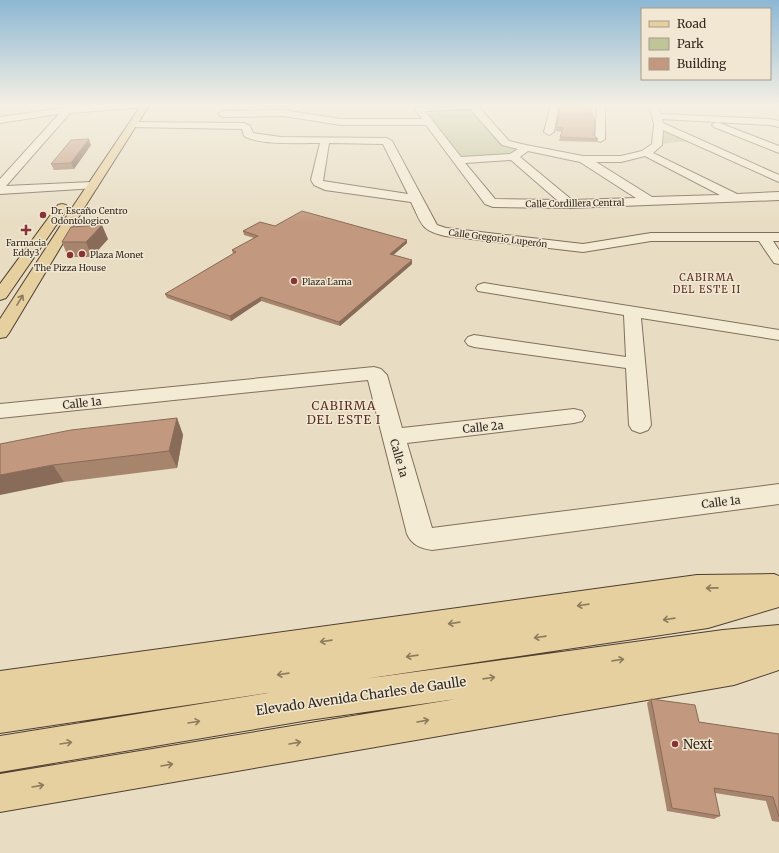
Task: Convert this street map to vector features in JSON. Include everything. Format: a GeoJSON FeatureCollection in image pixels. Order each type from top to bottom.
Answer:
{"type":"FeatureCollection","features":[{"type":"Feature","properties":{"kind":"main road"},"geometry":{"type":"LineString","coordinates":[[0,295],[78,186],[112,144]]}},
{"type":"Feature","properties":{"kind":"main road"},"geometry":{"type":"LineString","coordinates":[[0,334],[118,144]]}},
{"type":"Feature","properties":{"kind":"main road"},"geometry":{"type":"LineString","coordinates":[[0,688],[697,588],[779,587]]}},
{"type":"Feature","properties":{"kind":"main road"},"geometry":{"type":"LineString","coordinates":[[0,716],[76,703],[708,614],[779,594]]}},
{"type":"Feature","properties":{"kind":"main road","name":"Elevado Avenida Charles de Gaulle"},"geometry":{"type":"LineString","coordinates":[[0,754],[309,703],[723,645],[779,640]]}},
{"type":"Feature","properties":{"kind":"main road"},"geometry":{"type":"LineString","coordinates":[[0,793],[734,669],[779,654]]}},
{"type":"Feature","properties":{"kind":"street"},"geometry":{"type":"LineString","coordinates":[[0,186],[38,144]]}},
{"type":"Feature","properties":{"kind":"street"},"geometry":{"type":"LineString","coordinates":[[324,144],[317,180],[318,183],[325,186],[416,199]]}},
{"type":"Feature","properties":{"kind":"street","name":"Calle Gregorio Luperón"},"geometry":{"type":"LineString","coordinates":[[388,144],[428,223],[432,228],[438,230],[577,248],[600,247],[651,237],[779,237]]}},
{"type":"Feature","properties":{"kind":"street","name":"Calle Cordillera Central"},"geometry":{"type":"LineString","coordinates":[[445,144],[489,201],[494,203],[569,204],[779,196]]}},
{"type":"Feature","properties":{"kind":"street"},"geometry":{"type":"LineString","coordinates":[[509,144],[583,159],[621,159],[646,153],[664,144]]}},
{"type":"Feature","properties":{"kind":"street"},"geometry":{"type":"LineString","coordinates":[[546,152],[559,144]]}},
{"type":"Feature","properties":{"kind":"street"},"geometry":{"type":"LineString","coordinates":[[700,144],[779,179]]}},
{"type":"Feature","properties":{"kind":"street"},"geometry":{"type":"LineString","coordinates":[[764,144],[779,150]]}},
{"type":"Feature","properties":{"kind":"street"},"geometry":{"type":"LineString","coordinates":[[457,160],[513,157],[526,148]]}},
{"type":"Feature","properties":{"kind":"street"},"geometry":{"type":"LineString","coordinates":[[646,153],[733,197]]}},
{"type":"Feature","properties":{"kind":"street"},"geometry":{"type":"LineString","coordinates":[[513,157],[569,204]]}},
{"type":"Feature","properties":{"kind":"street"},"geometry":{"type":"LineString","coordinates":[[583,159],[650,201]]}},
{"type":"Feature","properties":{"kind":"street"},"geometry":{"type":"LineString","coordinates":[[0,190],[92,186]]}},
{"type":"Feature","properties":{"kind":"street"},"geometry":{"type":"LineString","coordinates":[[762,236],[779,260]]}},
{"type":"Feature","properties":{"kind":"street"},"geometry":{"type":"LineString","coordinates":[[484,288],[779,335]]}},
{"type":"Feature","properties":{"kind":"street"},"geometry":{"type":"LineString","coordinates":[[632,311],[640,425]]}},
{"type":"Feature","properties":{"kind":"street"},"geometry":{"type":"LineString","coordinates":[[474,341],[636,364]]}},
{"type":"Feature","properties":{"kind":"street","name":"Calle 1a"},"geometry":{"type":"LineString","coordinates":[[0,411],[369,372],[377,375],[420,534],[426,538],[432,539],[779,494]]}},
{"type":"Feature","properties":{"kind":"street","name":"Calle 2a"},"geometry":{"type":"LineString","coordinates":[[393,437],[574,416]]}},
{"type":"Feature","properties":{"kind":"green space"},"geometry":{"type":"Polygon","coordinates":[[[449,144],[508,144],[520,149],[513,155],[460,157],[449,144]]]}},
{"type":"Feature","properties":{"kind":"building"},"geometry":{"type":"Polygon","coordinates":[[[68,144],[85,144],[71,163],[51,164],[68,144]]]}},
{"type":"Feature","properties":{"kind":"building","name":"Plaza Lama"},"geometry":{"type":"Polygon","coordinates":[[[302,211],[407,240],[390,254],[412,260],[339,322],[261,297],[230,316],[165,294],[236,252],[232,250],[258,236],[243,231],[260,222],[275,226],[302,211]]]}},
{"type":"Feature","properties":{"kind":"building"},"geometry":{"type":"Polygon","coordinates":[[[102,225],[86,242],[62,242],[71,227],[102,225]]]}},
{"type":"Feature","properties":{"kind":"building"},"geometry":{"type":"Polygon","coordinates":[[[177,418],[169,451],[53,465],[0,475],[0,444],[71,430],[177,418]]]}},
{"type":"Feature","properties":{"kind":"building"},"geometry":{"type":"Polygon","coordinates":[[[651,699],[695,705],[699,722],[779,734],[779,817],[773,797],[714,788],[720,816],[672,808],[651,699]]]}},
{"type":"Feature","properties":{"kind":"place","name":"Dr. Escaño Centro Odontologico"},"geometry":{"type":"Point","coordinates":[43,215]}},
{"type":"Feature","properties":{"kind":"place","name":"Farmacia Eddy3"},"geometry":{"type":"Point","coordinates":[26,230]}},
{"type":"Feature","properties":{"kind":"place","name":"Plaza Monet"},"geometry":{"type":"Point","coordinates":[82,254]}},
{"type":"Feature","properties":{"kind":"place","name":"The Pizza House"},"geometry":{"type":"Point","coordinates":[70,255]}},
{"type":"Feature","properties":{"kind":"place","name":"Plaza Lama"},"geometry":{"type":"Point","coordinates":[294,281]}},
{"type":"Feature","properties":{"kind":"place","name":"Next"},"geometry":{"type":"Point","coordinates":[675,744]}},
{"type":"Feature","properties":{"kind":"district","name":"CABIRMA DEL ESTE II"},"geometry":{"type":"Point","coordinates":[707,282]}},
{"type":"Feature","properties":{"kind":"district","name":"CABIRMA DEL ESTE I"},"geometry":{"type":"Point","coordinates":[344,412]}}]}
